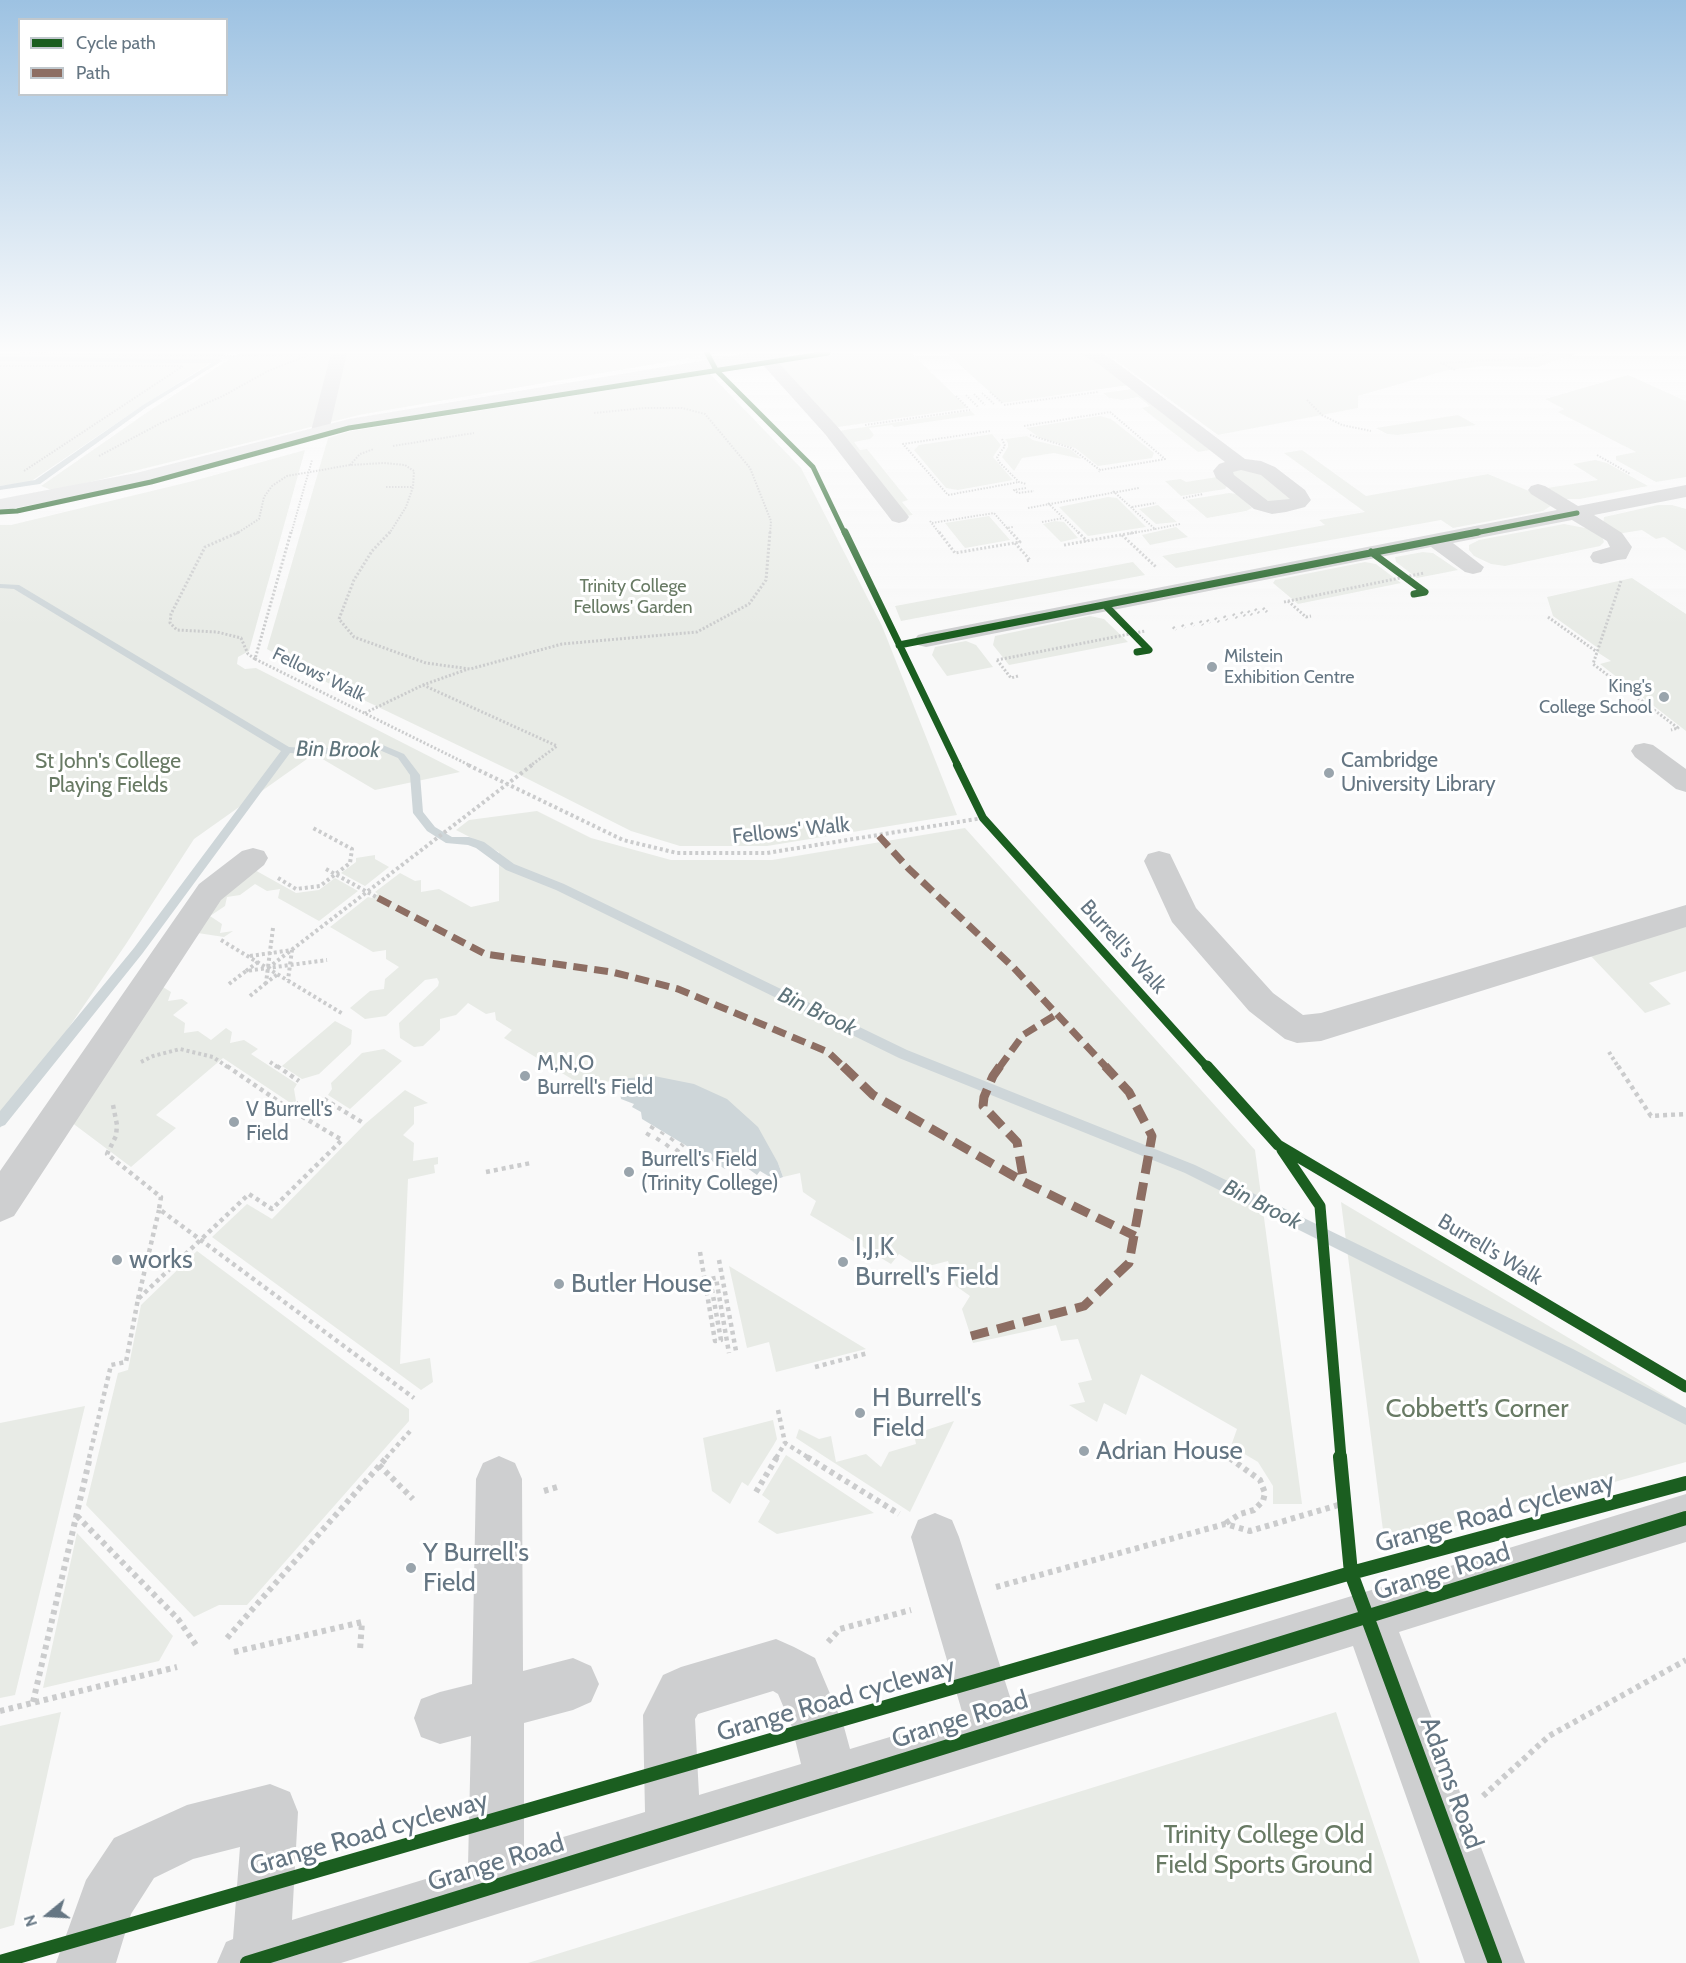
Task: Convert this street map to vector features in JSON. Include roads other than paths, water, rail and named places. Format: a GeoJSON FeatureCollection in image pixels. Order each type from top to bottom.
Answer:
{"type":"FeatureCollection","features":[{"type":"Feature","properties":{"kind":"main road"},"geometry":{"type":"LineString","coordinates":[[0,505],[137,479],[268,445]]}},
{"type":"Feature","properties":{"kind":"street"},"geometry":{"type":"LineString","coordinates":[[842,445],[899,517]]}},
{"type":"Feature","properties":{"kind":"street"},"geometry":{"type":"LineString","coordinates":[[1214,445],[1240,464]]}},
{"type":"Feature","properties":{"kind":"street"},"geometry":{"type":"LineString","coordinates":[[1538,490],[1615,537],[1622,546],[1618,554],[1601,557]]}},
{"type":"Feature","properties":{"kind":"street"},"geometry":{"type":"LineString","coordinates":[[926,640],[1686,491]]}},
{"type":"Feature","properties":{"kind":"street"},"geometry":{"type":"LineString","coordinates":[[1434,540],[1471,565]]}},
{"type":"Feature","properties":{"kind":"street"},"geometry":{"type":"LineString","coordinates":[[1644,751],[1686,783]]}},
{"type":"Feature","properties":{"kind":"street"},"geometry":{"type":"LineString","coordinates":[[0,1204],[210,892],[251,860]]}},
{"type":"Feature","properties":{"kind":"street"},"geometry":{"type":"LineString","coordinates":[[1159,861],[1183,914],[1262,1002],[1298,1029],[1321,1027],[1686,916]]}},
{"type":"Feature","properties":{"kind":"street"},"geometry":{"type":"LineString","coordinates":[[496,1884],[499,1479]]}},
{"type":"Feature","properties":{"kind":"street","name":"Grange Road"},"geometry":{"type":"LineString","coordinates":[[254,1961],[496,1884],[1686,1518]]}},
{"type":"Feature","properties":{"kind":"street"},"geometry":{"type":"LineString","coordinates":[[935,1537],[994,1731]]}},
{"type":"Feature","properties":{"kind":"street","name":"Adams Road"},"geometry":{"type":"LineString","coordinates":[[1368,1617],[1495,1963]]}},
{"type":"Feature","properties":{"kind":"street"},"geometry":{"type":"LineString","coordinates":[[674,1830],[669,1715],[681,1693],[776,1665],[797,1676],[818,1727],[832,1782]]}},
{"type":"Feature","properties":{"kind":"street"},"geometry":{"type":"LineString","coordinates":[[440,1718],[573,1684]]}},
{"type":"Feature","properties":{"kind":"street"},"geometry":{"type":"LineString","coordinates":[[86,1963],[106,1900],[134,1858],[187,1833],[270,1812],[254,1961]]}},
{"type":"Feature","properties":{"kind":"waterway","name":"Bin Brook"},"geometry":{"type":"LineString","coordinates":[[0,488],[37,482],[90,445]]}},
{"type":"Feature","properties":{"kind":"waterway","name":"Bin Brook"},"geometry":{"type":"LineString","coordinates":[[0,586],[16,587],[287,750]]}},
{"type":"Feature","properties":{"kind":"waterway","name":"Bin Brook"},"geometry":{"type":"LineString","coordinates":[[287,750],[316,752],[378,746],[401,756],[415,775],[418,813],[431,829],[450,840],[469,841],[480,845],[510,867],[560,887],[903,1054],[1190,1169],[1567,1355],[1686,1417]]}},
{"type":"Feature","properties":{"kind":"waterway"},"geometry":{"type":"LineString","coordinates":[[0,1121],[138,951],[287,750]]}},
{"type":"Feature","properties":{"kind":"place","name":"Milstein Exhibition Centre"},"geometry":{"type":"Point","coordinates":[1212,667]}},
{"type":"Feature","properties":{"kind":"place","name":"King's College School"},"geometry":{"type":"Point","coordinates":[1664,697]}},
{"type":"Feature","properties":{"kind":"place","name":"Cambridge University Library"},"geometry":{"type":"Point","coordinates":[1329,773]}},
{"type":"Feature","properties":{"kind":"place","name":"M,N,O Burrell's Field"},"geometry":{"type":"Point","coordinates":[525,1076]}},
{"type":"Feature","properties":{"kind":"place","name":"V Burrell's Field"},"geometry":{"type":"Point","coordinates":[234,1122]}},
{"type":"Feature","properties":{"kind":"place","name":"Burrell's Field (Trinity College)"},"geometry":{"type":"Point","coordinates":[629,1172]}},
{"type":"Feature","properties":{"kind":"place","name":"works"},"geometry":{"type":"Point","coordinates":[117,1260]}},
{"type":"Feature","properties":{"kind":"place","name":"I,J,K Burrell's Field"},"geometry":{"type":"Point","coordinates":[843,1262]}},
{"type":"Feature","properties":{"kind":"place","name":"Butler House"},"geometry":{"type":"Point","coordinates":[559,1284]}},
{"type":"Feature","properties":{"kind":"place","name":"H Burrell's Field"},"geometry":{"type":"Point","coordinates":[860,1413]}},
{"type":"Feature","properties":{"kind":"place","name":"Adrian House"},"geometry":{"type":"Point","coordinates":[1084,1451]}},
{"type":"Feature","properties":{"kind":"place","name":"Y Burrell's Field"},"geometry":{"type":"Point","coordinates":[411,1568]}},
{"type":"Feature","properties":{"kind":"park label","name":"Trinity College Fellows' Garden"},"geometry":{"type":"Point","coordinates":[633,597]}},
{"type":"Feature","properties":{"kind":"park label","name":"St John's College Playing Fields"},"geometry":{"type":"Point","coordinates":[108,774]}},
{"type":"Feature","properties":{"kind":"park label","name":"Cobbett’s Corner"},"geometry":{"type":"Point","coordinates":[1477,1409]}},
{"type":"Feature","properties":{"kind":"park label","name":"Trinity College Old Field Sports Ground"},"geometry":{"type":"Point","coordinates":[1264,1850]}}]}
